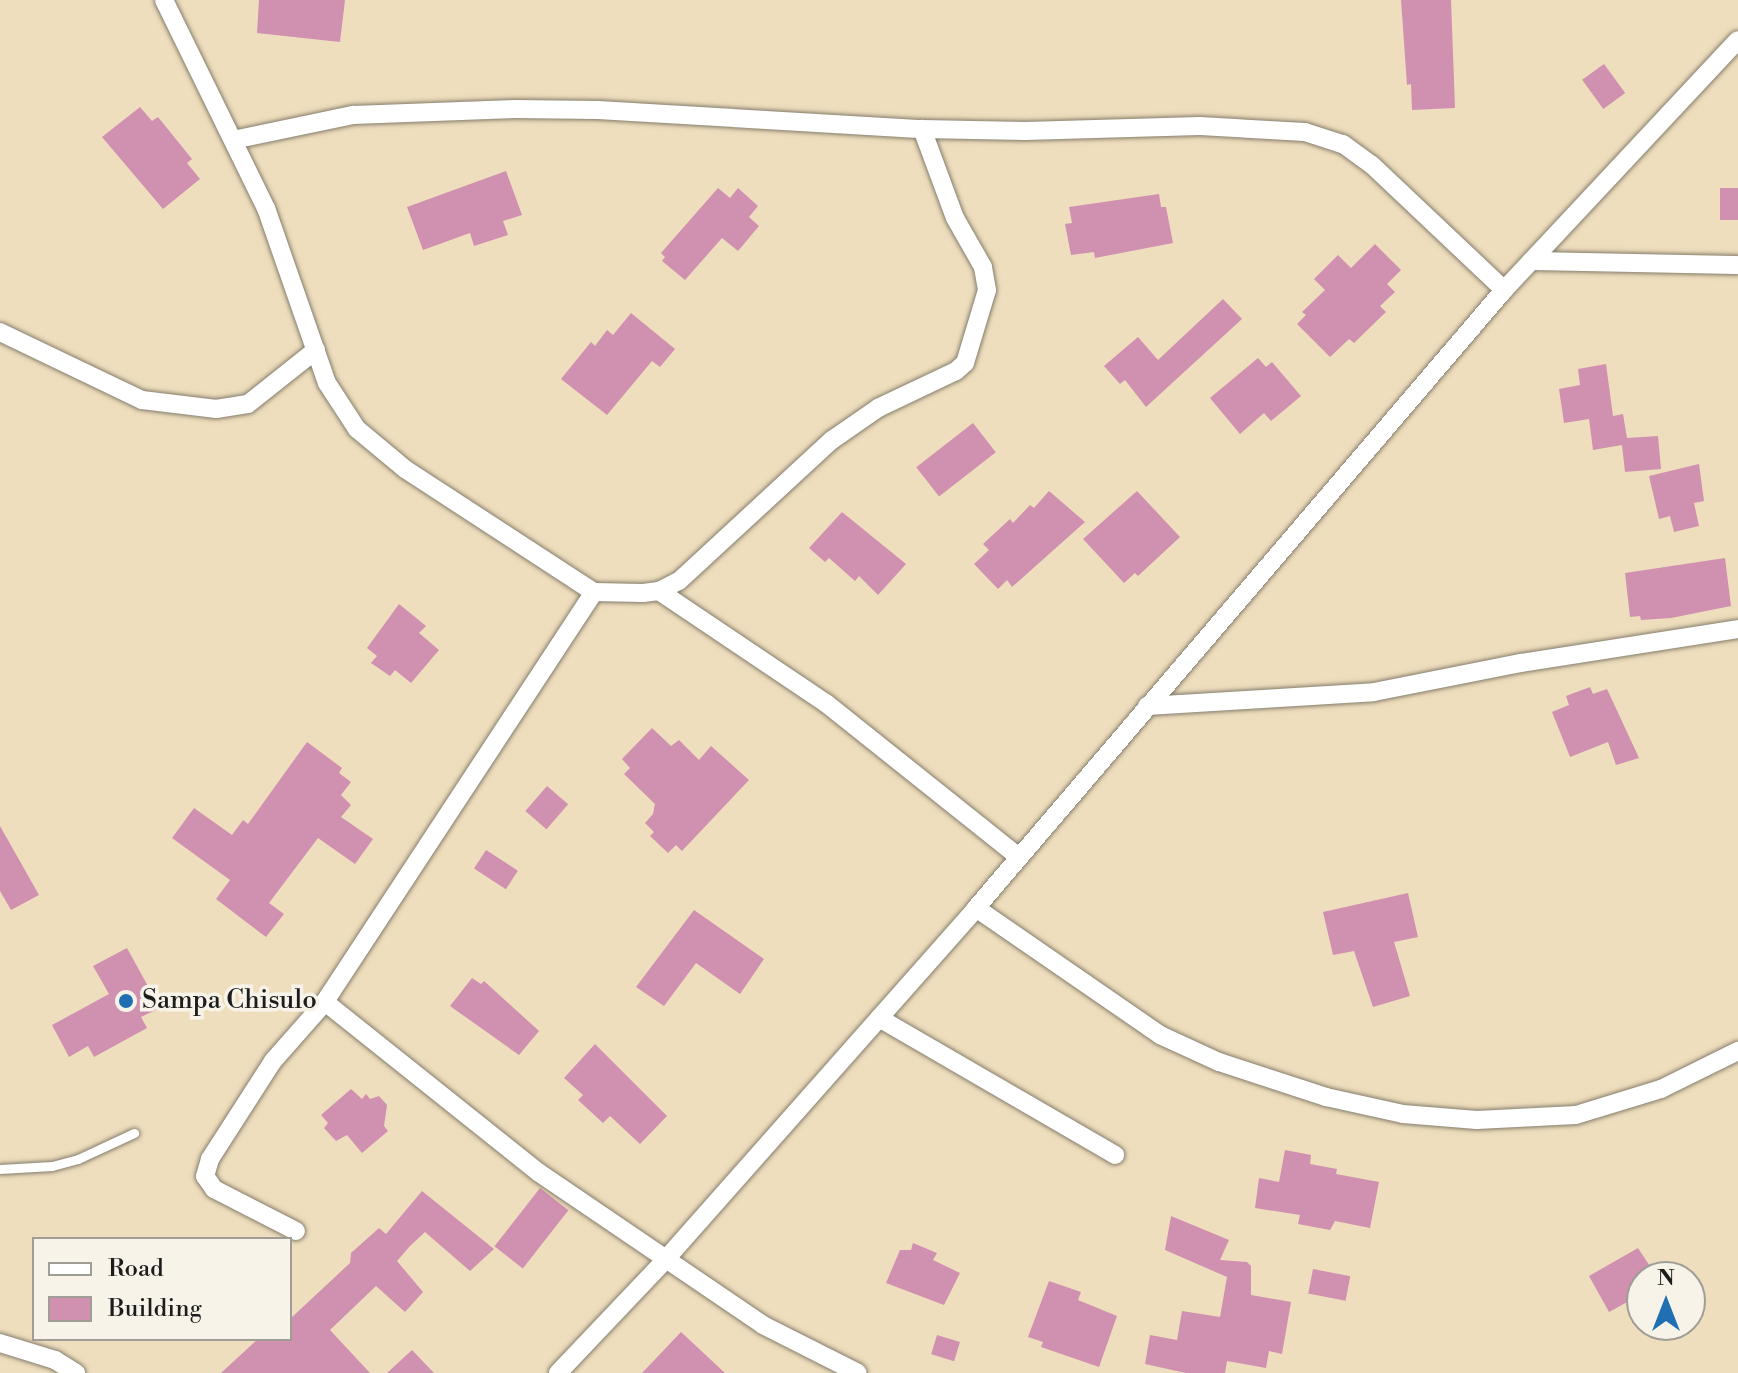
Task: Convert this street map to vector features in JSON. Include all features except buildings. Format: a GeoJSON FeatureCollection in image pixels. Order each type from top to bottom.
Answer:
{"type":"FeatureCollection","features":[{"type":"Feature","properties":{"kind":"street"},"geometry":{"type":"LineString","coordinates":[[164,0],[266,208],[327,383],[357,429],[405,469],[594,592],[659,591],[679,581],[832,440],[878,408],[956,371],[965,363],[987,290],[983,267],[955,218],[922,129]]}},
{"type":"Feature","properties":{"kind":"street"},"geometry":{"type":"LineString","coordinates":[[558,1373],[666,1259],[976,908],[1504,290],[1738,40]]}},
{"type":"Feature","properties":{"kind":"street"},"geometry":{"type":"LineString","coordinates":[[233,140],[353,115],[515,109],[598,110],[922,129],[1025,131],[1200,126],[1305,132],[1343,144],[1372,165],[1504,290]]}},
{"type":"Feature","properties":{"kind":"street"},"geometry":{"type":"LineString","coordinates":[[1531,261],[1738,265]]}},
{"type":"Feature","properties":{"kind":"street"},"geometry":{"type":"LineString","coordinates":[[0,332],[142,400],[216,409],[248,404],[316,350]]}},
{"type":"Feature","properties":{"kind":"street"},"geometry":{"type":"LineString","coordinates":[[659,591],[827,704],[1019,857]]}},
{"type":"Feature","properties":{"kind":"street"},"geometry":{"type":"LineString","coordinates":[[296,1231],[214,1189],[205,1176],[210,1159],[273,1061],[325,1002],[594,592]]}},
{"type":"Feature","properties":{"kind":"street"},"geometry":{"type":"LineString","coordinates":[[1147,706],[1374,692],[1521,663],[1738,629]]}},
{"type":"Feature","properties":{"kind":"street"},"geometry":{"type":"LineString","coordinates":[[976,908],[1160,1035],[1219,1062],[1326,1097],[1403,1114],[1477,1120],[1576,1115],[1661,1089],[1738,1051]]}},
{"type":"Feature","properties":{"kind":"street"},"geometry":{"type":"LineString","coordinates":[[325,1002],[538,1172],[763,1325],[858,1373]]}},
{"type":"Feature","properties":{"kind":"street"},"geometry":{"type":"LineString","coordinates":[[879,1018],[1115,1155]]}},
{"type":"Feature","properties":{"kind":"street"},"geometry":{"type":"LineString","coordinates":[[0,1343],[55,1360],[76,1373]]}},
{"type":"Feature","properties":{"kind":"lane"},"geometry":{"type":"LineString","coordinates":[[0,1169],[52,1166],[134,1133]]}},
{"type":"Feature","properties":{"kind":"place","name":"Sampa Chisulo"},"geometry":{"type":"Point","coordinates":[126,1001]}}]}
